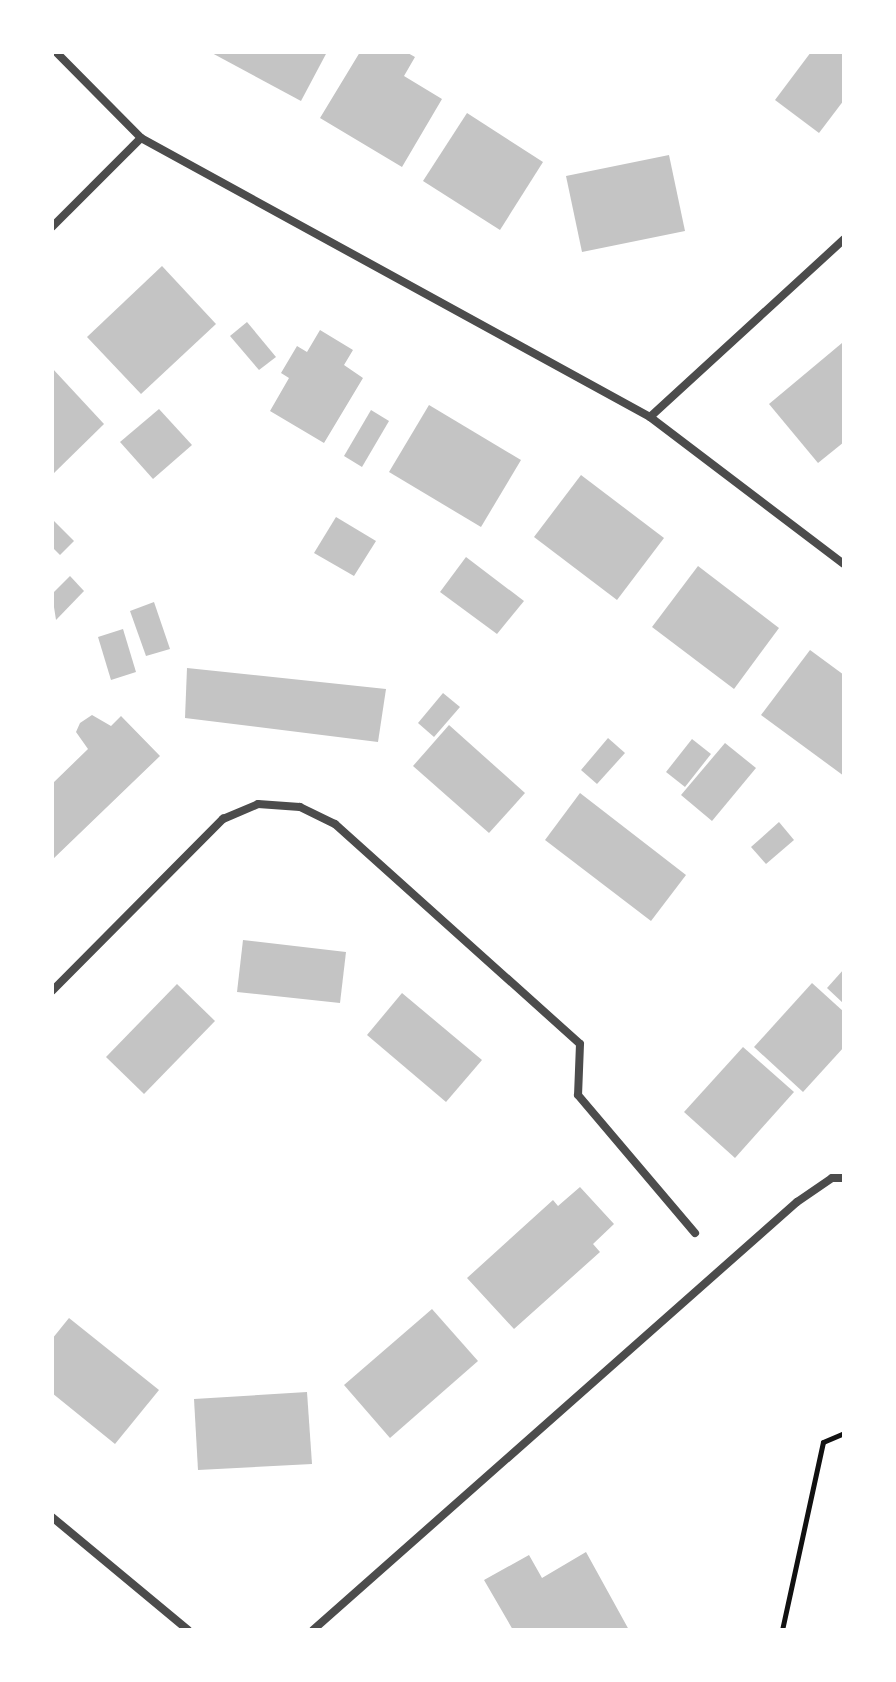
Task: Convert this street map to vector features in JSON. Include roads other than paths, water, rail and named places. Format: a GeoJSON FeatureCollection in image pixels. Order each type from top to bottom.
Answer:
{"type":"FeatureCollection","features":[{"type":"Feature","properties":{"kind":"street"},"geometry":{"type":"LineString","coordinates":[[56,52],[141,138],[650,417],[844,564]]}},
{"type":"Feature","properties":{"kind":"street"},"geometry":{"type":"LineString","coordinates":[[52,227],[141,138]]}},
{"type":"Feature","properties":{"kind":"street"},"geometry":{"type":"LineString","coordinates":[[650,417],[844,239]]}},
{"type":"Feature","properties":{"kind":"street"},"geometry":{"type":"LineString","coordinates":[[52,991],[223,819],[258,804],[300,807],[335,824],[580,1044],[578,1095],[695,1233]]}},
{"type":"Feature","properties":{"kind":"street"},"geometry":{"type":"LineString","coordinates":[[313,1630],[797,1202],[832,1178],[844,1178]]}},
{"type":"Feature","properties":{"kind":"street"},"geometry":{"type":"LineString","coordinates":[[52,1517],[188,1630]]}}]}
